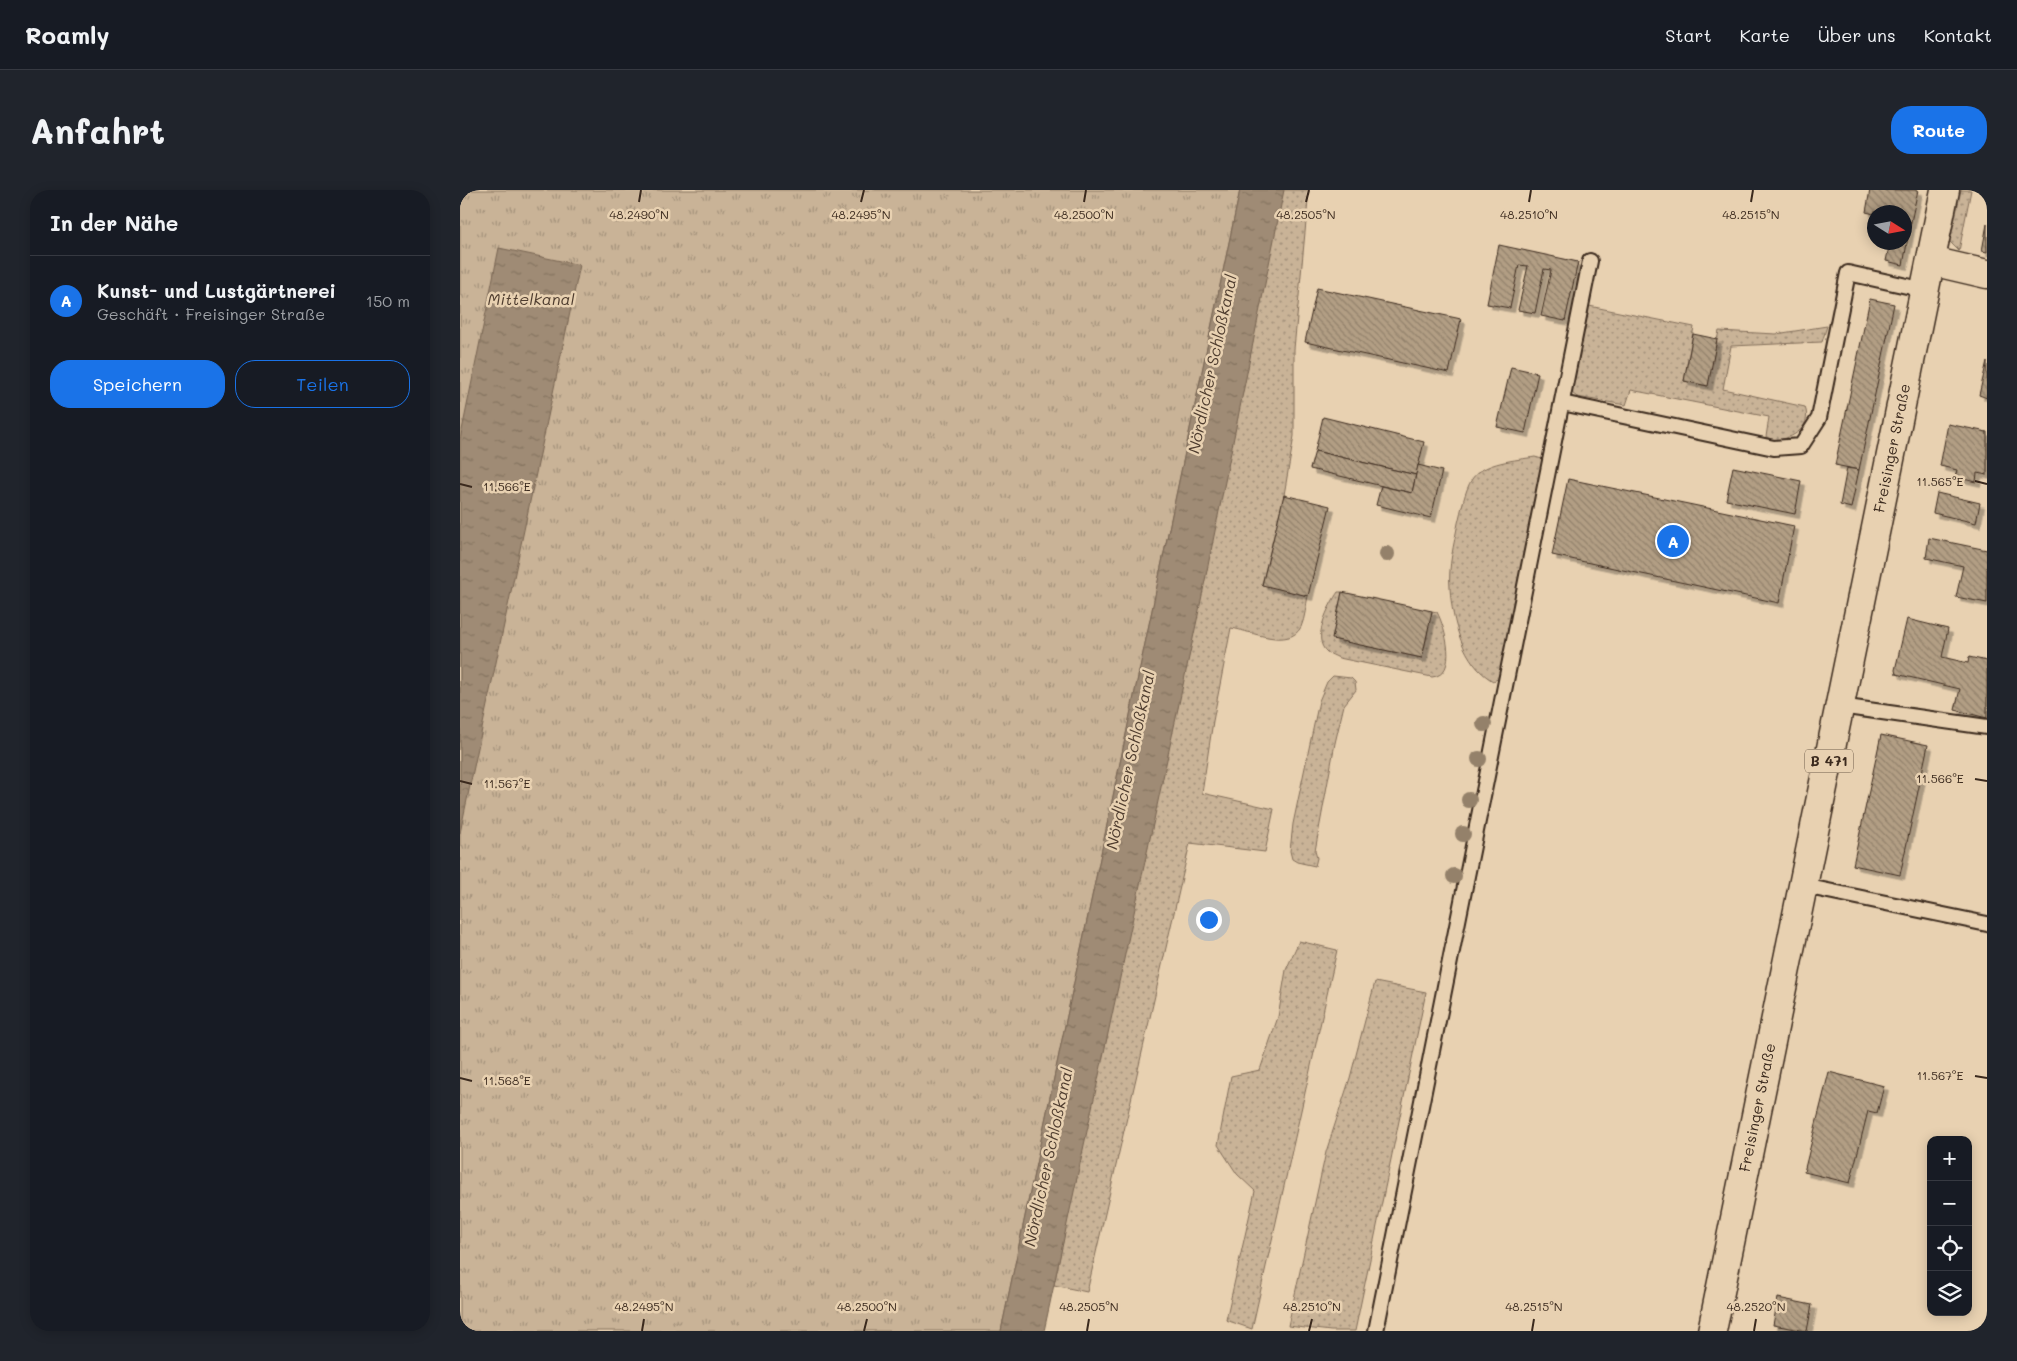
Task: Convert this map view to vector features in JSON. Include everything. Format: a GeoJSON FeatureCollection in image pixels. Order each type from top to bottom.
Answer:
{"type":"FeatureCollection","features":[{"type":"Feature","properties":{"kind":"main road","name":"Freisinger Straße"},"geometry":{"type":"LineString","coordinates":[[1712,1331],[1945,190]]}},
{"type":"Feature","properties":{"kind":"main road"},"geometry":{"type":"LineString","coordinates":[[1931,260],[1987,274]]}},
{"type":"Feature","properties":{"kind":"lane"},"geometry":{"type":"LineString","coordinates":[[1376,1331],[1590,261]]}},
{"type":"Feature","properties":{"kind":"lane"},"geometry":{"type":"LineString","coordinates":[[1562,403],[1774,448],[1801,446],[1819,418],[1848,273],[1925,290]]}},
{"type":"Feature","properties":{"kind":"lane"},"geometry":{"type":"LineString","coordinates":[[1840,706],[1987,727]]}},
{"type":"Feature","properties":{"kind":"lane"},"geometry":{"type":"LineString","coordinates":[[1804,886],[1987,924]]}},
{"type":"Feature","properties":{"kind":"green space"},"geometry":{"type":"Polygon","coordinates":[[[460,190],[1240,190],[1001,1331],[460,1331],[460,190]]]}},
{"type":"Feature","properties":{"kind":"green space"},"geometry":{"type":"Polygon","coordinates":[[[1274,190],[1309,190],[1294,349],[1294,436],[1284,495],[1262,584],[1308,596],[1301,627],[1295,634],[1288,637],[1269,637],[1231,628],[1213,721],[1202,793],[1274,809],[1265,852],[1190,843],[1087,1292],[1054,1285],[1274,190]]]}},
{"type":"Feature","properties":{"kind":"green space"},"geometry":{"type":"Polygon","coordinates":[[[1961,190],[1971,190],[1959,251],[1950,242],[1961,190]]]}},
{"type":"Feature","properties":{"kind":"green space"},"geometry":{"type":"Polygon","coordinates":[[[1589,306],[1694,327],[1684,381],[1707,386],[1719,331],[1776,334],[1827,326],[1822,342],[1731,346],[1723,389],[1805,407],[1806,422],[1792,436],[1771,440],[1766,437],[1769,417],[1631,390],[1626,405],[1577,397],[1572,393],[1571,388],[1589,306]]]}},
{"type":"Feature","properties":{"kind":"green space"},"geometry":{"type":"Polygon","coordinates":[[[1535,457],[1542,459],[1544,463],[1500,678],[1493,681],[1474,664],[1461,641],[1451,601],[1450,580],[1453,547],[1465,495],[1472,479],[1477,473],[1492,465],[1535,457]]]}},
{"type":"Feature","properties":{"kind":"green space"},"geometry":{"type":"Polygon","coordinates":[[[1338,592],[1342,592],[1333,639],[1422,658],[1432,611],[1437,612],[1448,649],[1448,660],[1445,668],[1440,674],[1432,677],[1339,658],[1327,652],[1321,639],[1321,631],[1326,613],[1338,592]]]}},
{"type":"Feature","properties":{"kind":"green space"},"geometry":{"type":"Polygon","coordinates":[[[1333,676],[1351,678],[1355,682],[1356,690],[1344,705],[1335,743],[1315,851],[1317,858],[1315,866],[1292,859],[1290,851],[1293,824],[1319,701],[1327,682],[1333,676]]]}},
{"type":"Feature","properties":{"kind":"green space"},"geometry":{"type":"Polygon","coordinates":[[[1299,941],[1337,950],[1252,1329],[1226,1320],[1255,1191],[1237,1174],[1218,1145],[1231,1076],[1260,1070],[1278,1017],[1286,970],[1299,941]]]}},
{"type":"Feature","properties":{"kind":"green space"},"geometry":{"type":"Polygon","coordinates":[[[1375,982],[1426,992],[1355,1331],[1331,1331],[1288,1326],[1326,1152],[1350,1078],[1375,982]]]}},
{"type":"Feature","properties":{"kind":"water","name":"Nördlicher Schloßkanal"},"geometry":{"type":"Polygon","coordinates":[[[1240,190],[1284,190],[1197,620],[1044,1331],[1001,1331],[1240,190]]]}},
{"type":"Feature","properties":{"kind":"water","name":"Mittelkanal"},"geometry":{"type":"Polygon","coordinates":[[[499,248],[580,265],[460,833],[460,440],[499,248]]]}},
{"type":"Feature","properties":{"kind":"building"},"geometry":{"type":"Polygon","coordinates":[[[1870,190],[1918,190],[1912,217],[1912,205],[1867,205],[1870,190]]]}},
{"type":"Feature","properties":{"kind":"building"},"geometry":{"type":"Polygon","coordinates":[[[1987,224],[1987,252],[1982,251],[1987,224]]]}},
{"type":"Feature","properties":{"kind":"building"},"geometry":{"type":"Polygon","coordinates":[[[1499,245],[1578,262],[1565,321],[1541,316],[1551,270],[1544,269],[1535,313],[1518,310],[1528,266],[1519,265],[1510,308],[1487,304],[1499,245]]]}},
{"type":"Feature","properties":{"kind":"building"},"geometry":{"type":"Polygon","coordinates":[[[1888,250],[1906,250],[1903,265],[1886,261],[1888,250]]]}},
{"type":"Feature","properties":{"kind":"building"},"geometry":{"type":"Polygon","coordinates":[[[1317,288],[1461,319],[1449,373],[1305,342],[1317,288]]]}},
{"type":"Feature","properties":{"kind":"building"},"geometry":{"type":"Polygon","coordinates":[[[1870,299],[1894,304],[1859,470],[1835,465],[1870,299]]]}},
{"type":"Feature","properties":{"kind":"building"},"geometry":{"type":"Polygon","coordinates":[[[1693,334],[1717,339],[1708,386],[1684,381],[1693,334]]]}},
{"type":"Feature","properties":{"kind":"building"},"geometry":{"type":"Polygon","coordinates":[[[1987,361],[1987,398],[1979,395],[1987,361]]]}},
{"type":"Feature","properties":{"kind":"building"},"geometry":{"type":"Polygon","coordinates":[[[1511,367],[1538,373],[1525,433],[1497,427],[1511,367]]]}},
{"type":"Feature","properties":{"kind":"building"},"geometry":{"type":"Polygon","coordinates":[[[1323,417],[1424,442],[1416,475],[1315,451],[1323,417]]]}},
{"type":"Feature","properties":{"kind":"building"},"geometry":{"type":"Polygon","coordinates":[[[1948,424],[1987,432],[1987,475],[1977,473],[1976,482],[1955,477],[1957,470],[1940,466],[1948,424]]]}},
{"type":"Feature","properties":{"kind":"building"},"geometry":{"type":"Polygon","coordinates":[[[1315,451],[1416,475],[1412,493],[1310,469],[1315,451]]]}},
{"type":"Feature","properties":{"kind":"building"},"geometry":{"type":"Polygon","coordinates":[[[1418,465],[1442,471],[1431,518],[1376,505],[1381,486],[1412,493],[1418,465]]]}},
{"type":"Feature","properties":{"kind":"building"},"geometry":{"type":"Polygon","coordinates":[[[1733,467],[1801,481],[1795,514],[1726,500],[1733,467]]]}},
{"type":"Feature","properties":{"kind":"building"},"geometry":{"type":"Polygon","coordinates":[[[1847,468],[1859,470],[1851,508],[1840,505],[1847,468]]]}},
{"type":"Feature","properties":{"kind":"building"},"geometry":{"type":"Polygon","coordinates":[[[1568,479],[1794,526],[1779,603],[1552,555],[1568,479]]]}},
{"type":"Feature","properties":{"kind":"building"},"geometry":{"type":"Polygon","coordinates":[[[1937,493],[1980,503],[1976,523],[1933,513],[1937,493]]]}},
{"type":"Feature","properties":{"kind":"building"},"geometry":{"type":"Polygon","coordinates":[[[1284,495],[1330,506],[1308,596],[1262,585],[1284,495]]]}},
{"type":"Feature","properties":{"kind":"building"},"geometry":{"type":"Polygon","coordinates":[[[1929,538],[1987,550],[1987,603],[1956,597],[1963,566],[1926,558],[1929,538]]]}},
{"type":"Feature","properties":{"kind":"building"},"geometry":{"type":"Polygon","coordinates":[[[1342,592],[1432,611],[1422,658],[1332,639],[1342,592]]]}},
{"type":"Feature","properties":{"kind":"building"},"geometry":{"type":"Polygon","coordinates":[[[1907,619],[1948,629],[1942,657],[1968,663],[1969,657],[1987,661],[1987,718],[1955,710],[1960,689],[1896,674],[1895,670],[1907,619]]]}},
{"type":"Feature","properties":{"kind":"building"},"geometry":{"type":"Polygon","coordinates":[[[1881,735],[1928,745],[1900,875],[1853,865],[1881,735]]]}},
{"type":"Feature","properties":{"kind":"building"},"geometry":{"type":"Polygon","coordinates":[[[1829,1072],[1884,1086],[1877,1113],[1868,1111],[1850,1183],[1804,1172],[1829,1072]]]}},
{"type":"Feature","properties":{"kind":"building"},"geometry":{"type":"Polygon","coordinates":[[[1778,1298],[1812,1305],[1807,1331],[1773,1325],[1778,1298]]]}},
{"type":"Feature","properties":{"kind":"place","name":"Kunst- und Lustgärtnerei"},"geometry":{"type":"Point","coordinates":[1673,541]}}]}
